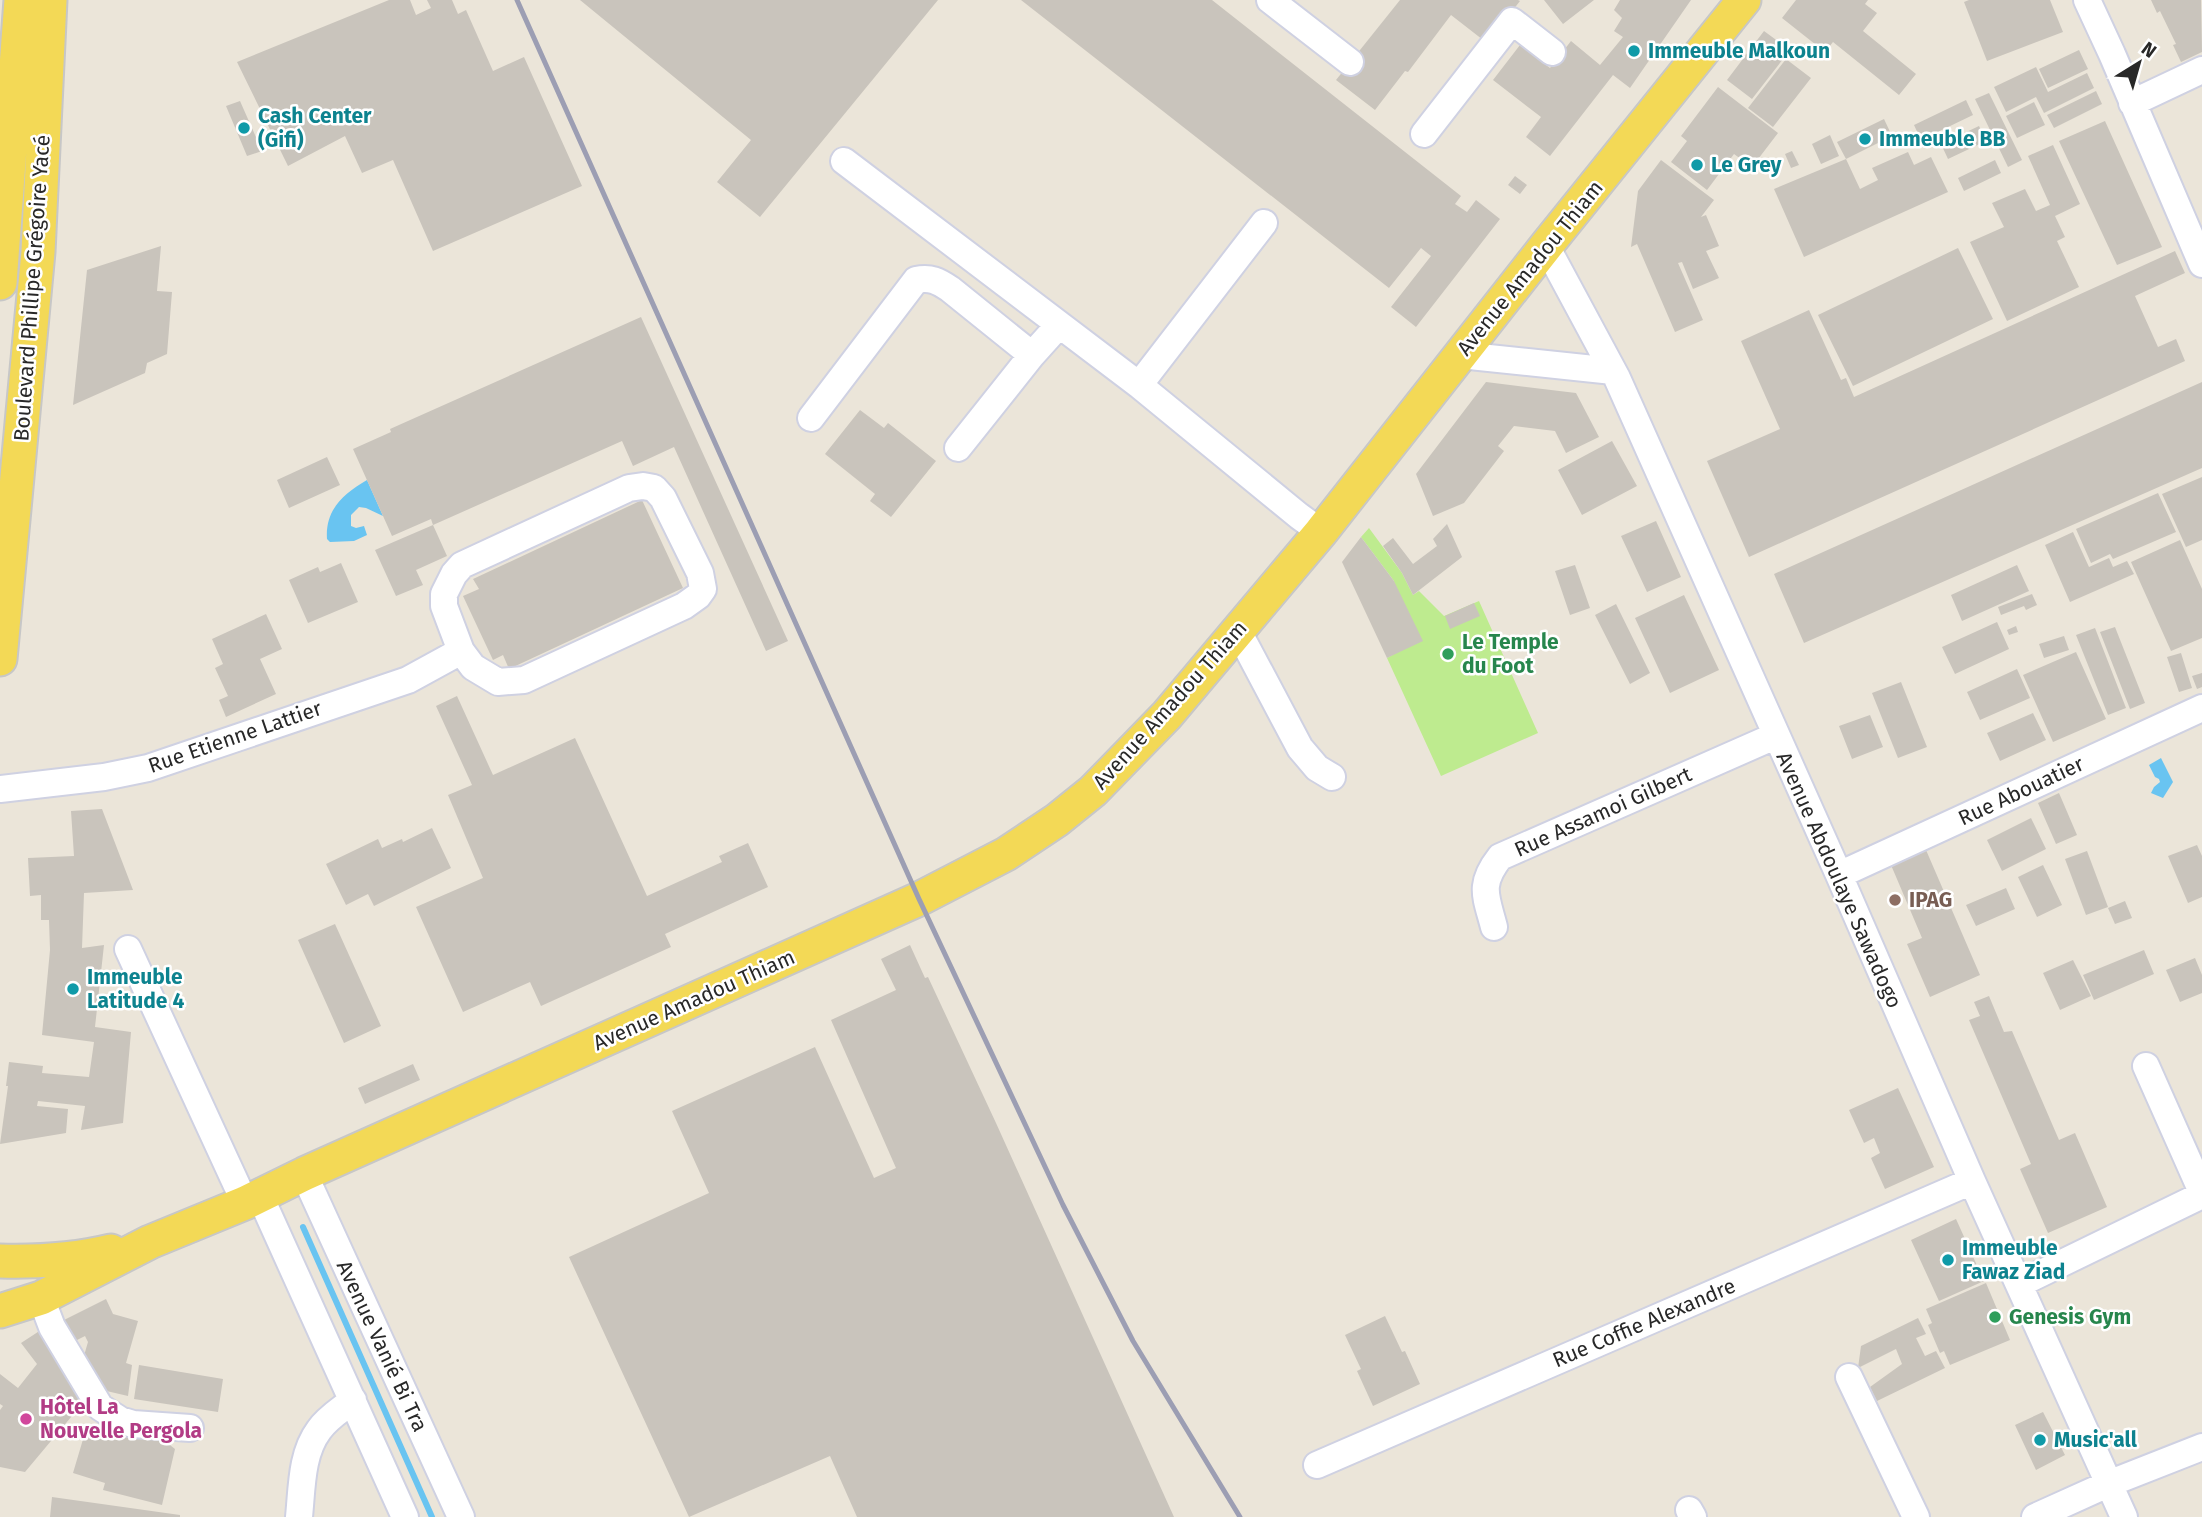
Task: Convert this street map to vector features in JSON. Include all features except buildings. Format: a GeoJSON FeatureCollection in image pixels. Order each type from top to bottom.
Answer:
{"type":"FeatureCollection","features":[{"type":"Feature","properties":{"kind":"main road","name":"Boulevard Phillipe Grégoire Yacé"},"geometry":{"type":"LineString","coordinates":[[0,283],[21,0]]}},
{"type":"Feature","properties":{"kind":"main road","name":"Boulevard Phillipe Grégoire Yacé"},"geometry":{"type":"LineString","coordinates":[[0,659],[38,252],[50,0]]}},
{"type":"Feature","properties":{"kind":"main road","name":"Avenue Amadou Thiam"},"geometry":{"type":"LineString","coordinates":[[0,1311],[41,1298],[150,1242],[252,1200],[304,1174],[919,899],[1006,854],[1057,820],[1093,791],[1176,705],[1321,532],[1732,4]]}},
{"type":"Feature","properties":{"kind":"main road","name":"Avenue Amadou Thiam"},"geometry":{"type":"LineString","coordinates":[[0,1261],[37,1262],[85,1258],[150,1242]]}},
{"type":"Feature","properties":{"kind":"street"},"geometry":{"type":"LineString","coordinates":[[1270,0],[1350,62]]}},
{"type":"Feature","properties":{"kind":"street"},"geometry":{"type":"LineString","coordinates":[[2087,0],[2202,264]]}},
{"type":"Feature","properties":{"kind":"street"},"geometry":{"type":"LineString","coordinates":[[1424,134],[1512,21],[1552,52]]}},
{"type":"Feature","properties":{"kind":"street"},"geometry":{"type":"LineString","coordinates":[[2133,103],[2202,70]]}},
{"type":"Feature","properties":{"kind":"street"},"geometry":{"type":"LineString","coordinates":[[844,161],[1139,385],[1321,532]]}},
{"type":"Feature","properties":{"kind":"street"},"geometry":{"type":"LineString","coordinates":[[1139,385],[1264,223]]}},
{"type":"Feature","properties":{"kind":"street","name":"Avenue Abdoulaye Sawadogo"},"geometry":{"type":"LineString","coordinates":[[1546,246],[1613,371],[2124,1517]]}},
{"type":"Feature","properties":{"kind":"street"},"geometry":{"type":"LineString","coordinates":[[811,418],[916,280],[927,278],[950,289],[1032,355]]}},
{"type":"Feature","properties":{"kind":"street"},"geometry":{"type":"LineString","coordinates":[[958,448],[1059,325]]}},
{"type":"Feature","properties":{"kind":"street"},"geometry":{"type":"LineString","coordinates":[[1460,355],[1613,371]]}},
{"type":"Feature","properties":{"kind":"street"},"geometry":{"type":"LineString","coordinates":[[629,488],[654,488],[663,498],[700,573],[703,589],[698,596],[684,606],[524,680],[498,682],[473,667],[461,651],[444,606],[444,594],[462,565],[629,488]]}},
{"type":"Feature","properties":{"kind":"street"},"geometry":{"type":"LineString","coordinates":[[1238,631],[1300,748],[1317,768],[1332,777]]}},
{"type":"Feature","properties":{"kind":"street","name":"Rue Etienne Lattier"},"geometry":{"type":"LineString","coordinates":[[0,789],[104,777],[148,768],[408,680],[461,651]]}},
{"type":"Feature","properties":{"kind":"street","name":"Rue Abouatier"},"geometry":{"type":"LineString","coordinates":[[1839,875],[2202,708]]}},
{"type":"Feature","properties":{"kind":"street","name":"Rue Assamoi Gilbert"},"geometry":{"type":"LineString","coordinates":[[1494,927],[1484,886],[1491,868],[1500,857],[1775,736]]}},
{"type":"Feature","properties":{"kind":"street"},"geometry":{"type":"LineString","coordinates":[[128,949],[353,1400],[405,1517]]}},
{"type":"Feature","properties":{"kind":"street"},"geometry":{"type":"LineString","coordinates":[[2019,1284],[2202,1194],[2146,1066]]}},
{"type":"Feature","properties":{"kind":"street","name":"Avenue Vanié Bi Tra"},"geometry":{"type":"LineString","coordinates":[[304,1174],[461,1517]]}},
{"type":"Feature","properties":{"kind":"street","name":"Rue Coffie Alexandre"},"geometry":{"type":"LineString","coordinates":[[1317,1465],[1972,1181]]}},
{"type":"Feature","properties":{"kind":"street"},"geometry":{"type":"LineString","coordinates":[[41,1298],[51,1327],[100,1406],[120,1420],[133,1424],[190,1428]]}},
{"type":"Feature","properties":{"kind":"street"},"geometry":{"type":"LineString","coordinates":[[1849,1377],[1916,1517]]}},
{"type":"Feature","properties":{"kind":"street"},"geometry":{"type":"LineString","coordinates":[[299,1517],[306,1455],[310,1444],[320,1427],[353,1400]]}},
{"type":"Feature","properties":{"kind":"street"},"geometry":{"type":"LineString","coordinates":[[2035,1517],[2108,1484],[2202,1447]]}},
{"type":"Feature","properties":{"kind":"green space","name":"Le Temple du Foot"},"geometry":{"type":"Polygon","coordinates":[[[1369,528],[1402,573],[1413,595],[1419,591],[1444,616],[1479,601],[1538,733],[1441,776],[1387,658],[1401,650],[1394,581],[1361,537],[1369,528]]]}},
{"type":"Feature","properties":{"kind":"water"},"geometry":{"type":"Polygon","coordinates":[[[367,480],[383,516],[359,507],[351,515],[351,526],[364,526],[367,535],[354,541],[330,542],[327,539],[327,529],[332,511],[343,497],[367,480]]]}},
{"type":"Feature","properties":{"kind":"water"},"geometry":{"type":"Polygon","coordinates":[[[2161,758],[2173,782],[2163,798],[2151,793],[2160,782],[2149,765],[2161,758]]]}},
{"type":"Feature","properties":{"kind":"waterway"},"geometry":{"type":"LineString","coordinates":[[303,1227],[432,1517]]}},
{"type":"Feature","properties":{"kind":"railway"},"geometry":{"type":"LineString","coordinates":[[517,0],[919,899],[1063,1205],[1133,1341],[1240,1517]]}},
{"type":"Feature","properties":{"kind":"place","name":"Immeuble Malkoun"},"geometry":{"type":"Point","coordinates":[1634,51]}},
{"type":"Feature","properties":{"kind":"place","name":"Cash Center (Gifi)"},"geometry":{"type":"Point","coordinates":[244,128]}},
{"type":"Feature","properties":{"kind":"place","name":"Immeuble BB"},"geometry":{"type":"Point","coordinates":[1865,139]}},
{"type":"Feature","properties":{"kind":"place","name":"Le Grey"},"geometry":{"type":"Point","coordinates":[1697,165]}},
{"type":"Feature","properties":{"kind":"place","name":"Le Temple du Foot"},"geometry":{"type":"Point","coordinates":[1448,654]}},
{"type":"Feature","properties":{"kind":"place","name":"IPAG"},"geometry":{"type":"Point","coordinates":[1895,900]}},
{"type":"Feature","properties":{"kind":"place","name":"Immeuble Latitude 4"},"geometry":{"type":"Point","coordinates":[73,989]}},
{"type":"Feature","properties":{"kind":"place","name":"Immeuble Fawaz Ziad"},"geometry":{"type":"Point","coordinates":[1948,1260]}},
{"type":"Feature","properties":{"kind":"place","name":"Genesis Gym"},"geometry":{"type":"Point","coordinates":[1995,1317]}},
{"type":"Feature","properties":{"kind":"place","name":"Hôtel La Nouvelle Pergola"},"geometry":{"type":"Point","coordinates":[26,1419]}},
{"type":"Feature","properties":{"kind":"place","name":"Music'all"},"geometry":{"type":"Point","coordinates":[2040,1440]}}]}
